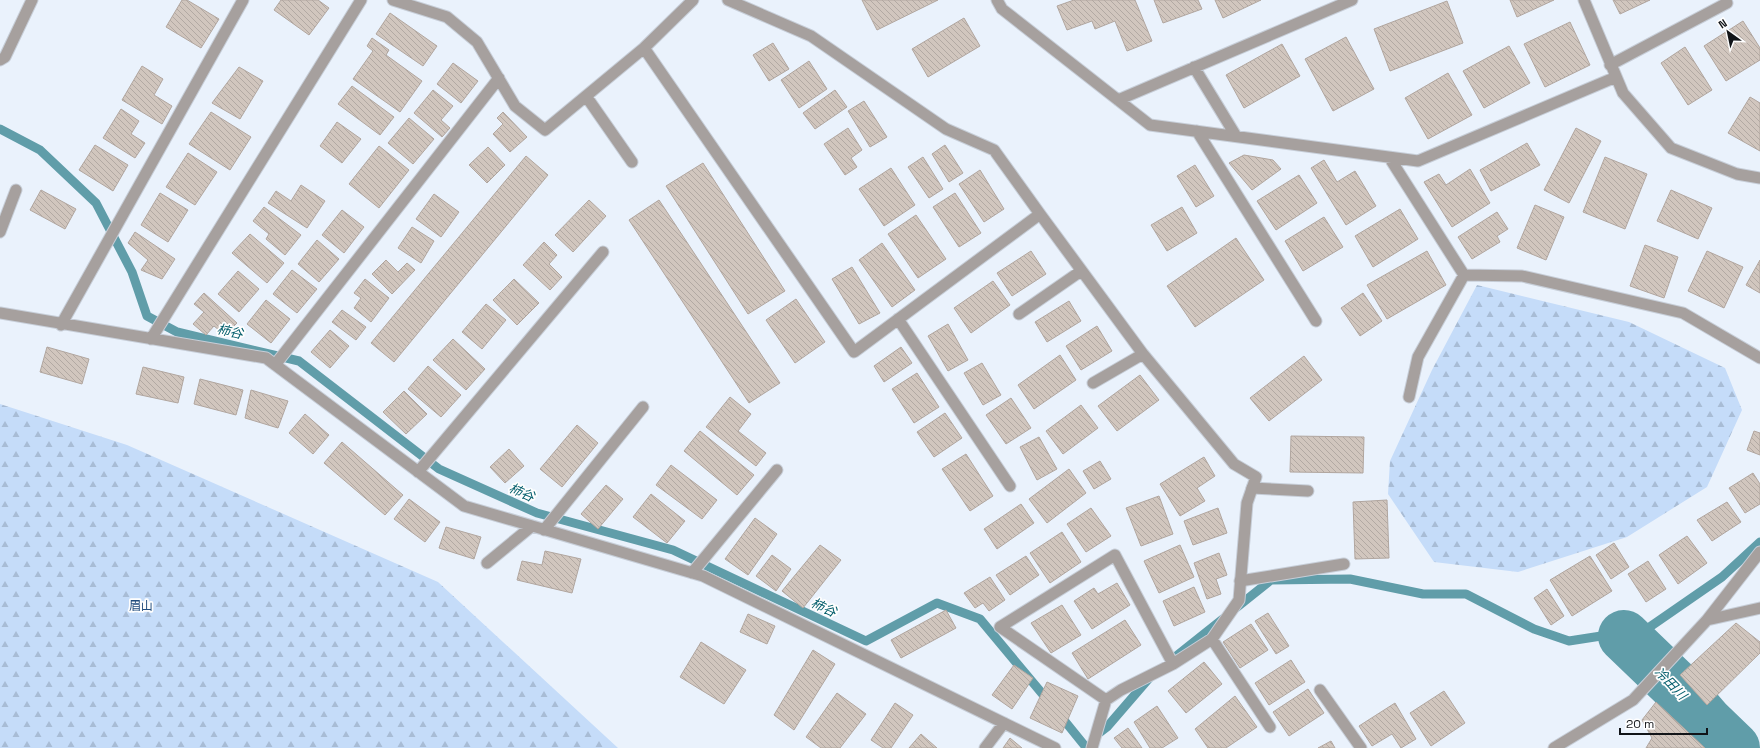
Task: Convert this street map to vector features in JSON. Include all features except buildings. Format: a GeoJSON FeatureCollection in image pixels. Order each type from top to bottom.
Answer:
{"type":"FeatureCollection","features":[{"type":"Feature","properties":{"kind":"street"},"geometry":{"type":"LineString","coordinates":[[0,60],[5,58],[32,0]]}},
{"type":"Feature","properties":{"kind":"street"},"geometry":{"type":"LineString","coordinates":[[61,325],[243,0]]}},
{"type":"Feature","properties":{"kind":"street"},"geometry":{"type":"LineString","coordinates":[[151,339],[361,0]]}},
{"type":"Feature","properties":{"kind":"street"},"geometry":{"type":"LineString","coordinates":[[393,0],[447,17],[477,42],[515,106],[545,130],[644,48],[693,0]]}},
{"type":"Feature","properties":{"kind":"street"},"geometry":{"type":"LineString","coordinates":[[728,0],[811,36],[946,129],[994,150],[1143,354],[1234,464],[1256,477],[1247,503],[1239,600],[1212,639],[1174,664],[1121,690],[1106,700],[1092,748]]}},
{"type":"Feature","properties":{"kind":"street"},"geometry":{"type":"LineString","coordinates":[[997,0],[1002,9],[1150,125],[1418,161],[1616,77]]}},
{"type":"Feature","properties":{"kind":"street"},"geometry":{"type":"LineString","coordinates":[[1118,100],[1352,0]]}},
{"type":"Feature","properties":{"kind":"street"},"geometry":{"type":"LineString","coordinates":[[1584,0],[1623,93],[1671,148],[1737,174],[1760,178]]}},
{"type":"Feature","properties":{"kind":"street"},"geometry":{"type":"LineString","coordinates":[[1610,65],[1727,3]]}},
{"type":"Feature","properties":{"kind":"street"},"geometry":{"type":"LineString","coordinates":[[644,48],[854,352],[1040,214]]}},
{"type":"Feature","properties":{"kind":"street"},"geometry":{"type":"LineString","coordinates":[[1194,67],[1236,136]]}},
{"type":"Feature","properties":{"kind":"street"},"geometry":{"type":"LineString","coordinates":[[275,365],[498,78]]}},
{"type":"Feature","properties":{"kind":"street"},"geometry":{"type":"LineString","coordinates":[[586,96],[632,162]]}},
{"type":"Feature","properties":{"kind":"street"},"geometry":{"type":"LineString","coordinates":[[1197,131],[1316,320]]}},
{"type":"Feature","properties":{"kind":"street"},"geometry":{"type":"LineString","coordinates":[[1389,157],[1464,275]]}},
{"type":"Feature","properties":{"kind":"street"},"geometry":{"type":"LineString","coordinates":[[0,232],[16,190]]}},
{"type":"Feature","properties":{"kind":"street"},"geometry":{"type":"LineString","coordinates":[[418,472],[603,252]]}},
{"type":"Feature","properties":{"kind":"street"},"geometry":{"type":"LineString","coordinates":[[1019,314],[1081,270]]}},
{"type":"Feature","properties":{"kind":"street"},"geometry":{"type":"LineString","coordinates":[[1464,275],[1522,276],[1683,313],[1760,358]]}},
{"type":"Feature","properties":{"kind":"street"},"geometry":{"type":"LineString","coordinates":[[1409,397],[1418,357],[1464,275]]}},
{"type":"Feature","properties":{"kind":"street"},"geometry":{"type":"LineString","coordinates":[[0,313],[61,325],[266,358],[464,506],[704,576],[1055,748]]}},
{"type":"Feature","properties":{"kind":"street"},"geometry":{"type":"LineString","coordinates":[[898,319],[1010,486]]}},
{"type":"Feature","properties":{"kind":"street"},"geometry":{"type":"LineString","coordinates":[[1093,383],[1143,354]]}},
{"type":"Feature","properties":{"kind":"street"},"geometry":{"type":"LineString","coordinates":[[544,530],[643,408]]}},
{"type":"Feature","properties":{"kind":"street"},"geometry":{"type":"LineString","coordinates":[[692,573],[777,470]]}},
{"type":"Feature","properties":{"kind":"street"},"geometry":{"type":"LineString","coordinates":[[1252,488],[1308,490]]}},
{"type":"Feature","properties":{"kind":"street"},"geometry":{"type":"LineString","coordinates":[[487,563],[532,526]]}},
{"type":"Feature","properties":{"kind":"street"},"geometry":{"type":"LineString","coordinates":[[1554,748],[1633,700],[1707,620],[1760,552]]}},
{"type":"Feature","properties":{"kind":"street"},"geometry":{"type":"LineString","coordinates":[[1106,700],[1000,628],[1115,555],[1174,664]]}},
{"type":"Feature","properties":{"kind":"street"},"geometry":{"type":"LineString","coordinates":[[1240,581],[1344,564]]}},
{"type":"Feature","properties":{"kind":"street"},"geometry":{"type":"LineString","coordinates":[[1707,620],[1760,608]]}},
{"type":"Feature","properties":{"kind":"street"},"geometry":{"type":"LineString","coordinates":[[1212,639],[1270,727]]}},
{"type":"Feature","properties":{"kind":"street"},"geometry":{"type":"LineString","coordinates":[[1320,690],[1360,748]]}},
{"type":"Feature","properties":{"kind":"street"},"geometry":{"type":"LineString","coordinates":[[985,748],[1004,722]]}},
{"type":"Feature","properties":{"kind":"green space"},"geometry":{"type":"Polygon","coordinates":[[[1477,285],[1629,322],[1725,368],[1742,410],[1707,487],[1627,537],[1518,572],[1434,562],[1388,494],[1390,461],[1432,370],[1477,285]]]}},
{"type":"Feature","properties":{"kind":"green space","name":"眉山"},"geometry":{"type":"Polygon","coordinates":[[[0,404],[127,445],[438,582],[618,748],[0,748],[0,404]]]}},
{"type":"Feature","properties":{"kind":"waterway","name":"柿谷"},"geometry":{"type":"LineString","coordinates":[[0,129],[40,150],[96,203],[132,272],[147,316],[177,332],[299,361],[439,469],[537,513],[673,550],[866,641],[937,603],[980,619],[1050,703]]}},
{"type":"Feature","properties":{"kind":"waterway"},"geometry":{"type":"LineString","coordinates":[[1236,608],[1271,580],[1350,579],[1423,594],[1466,594],[1534,629],[1569,641],[1614,634],[1624,636],[1641,633],[1722,577],[1760,542]]}},
{"type":"Feature","properties":{"kind":"waterway"},"geometry":{"type":"LineString","coordinates":[[1170,661],[1224,618]]}},
{"type":"Feature","properties":{"kind":"waterway","name":"冷田川"},"geometry":{"type":"LineString","coordinates":[[1624,636],[1675,685],[1707,722],[1734,748]]}},
{"type":"Feature","properties":{"kind":"waterway"},"geometry":{"type":"LineString","coordinates":[[1094,737],[1107,727],[1151,676]]}},
{"type":"Feature","properties":{"kind":"waterway","name":"柿谷"},"geometry":{"type":"LineString","coordinates":[[1059,714],[1085,746]]}}]}
